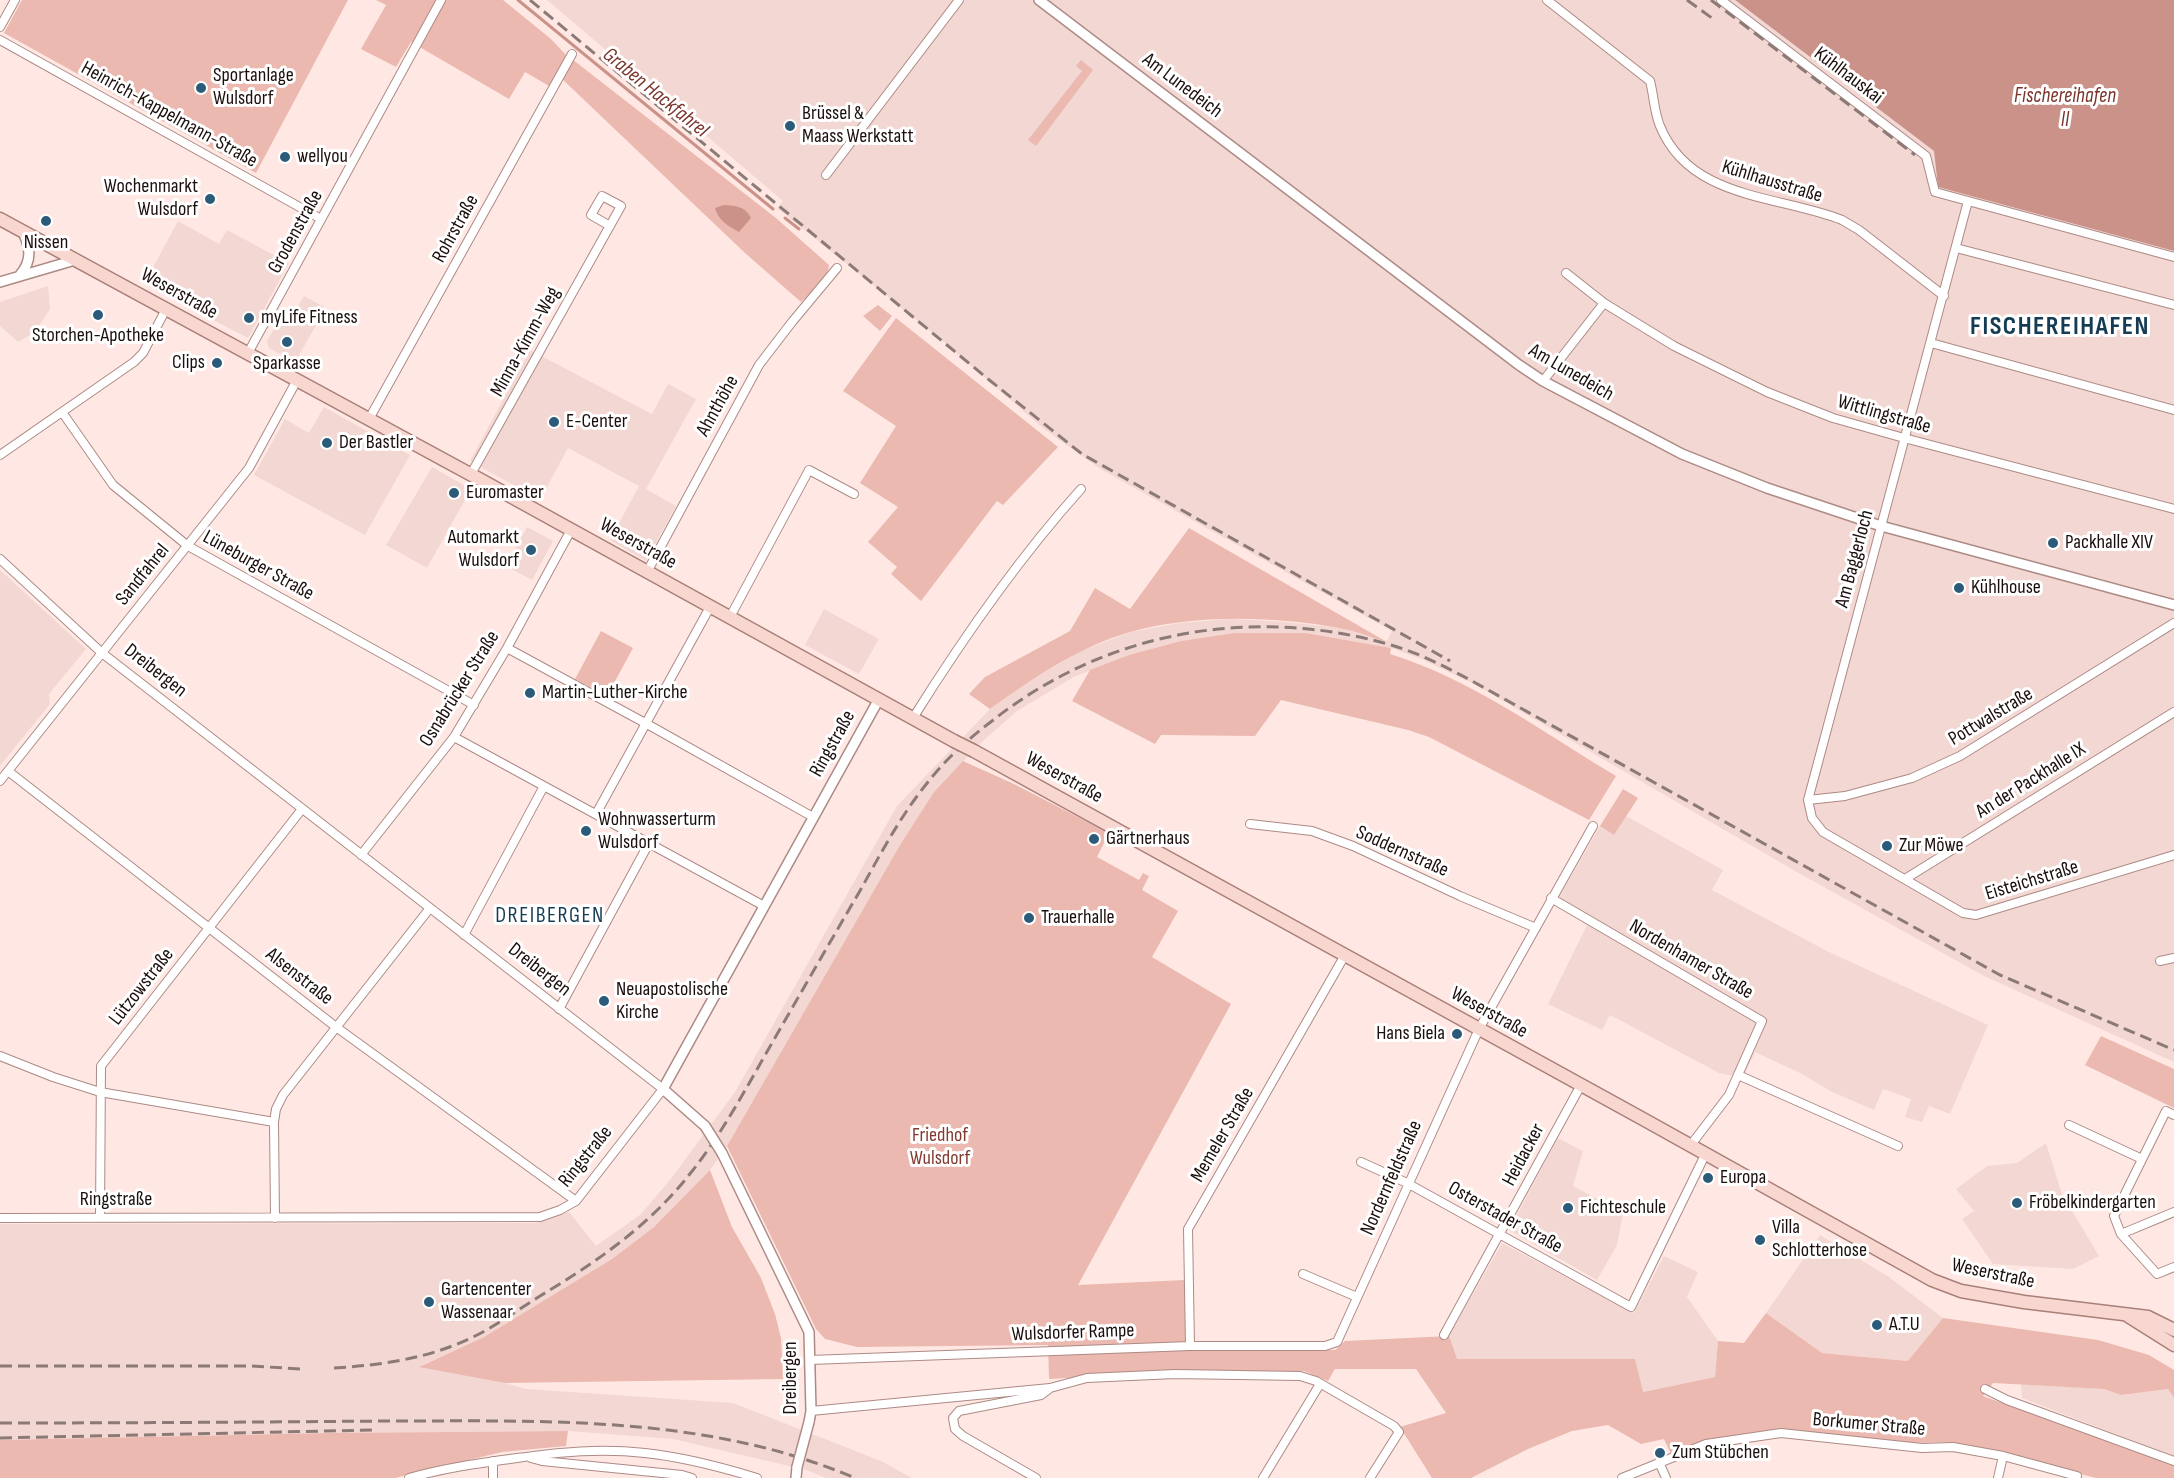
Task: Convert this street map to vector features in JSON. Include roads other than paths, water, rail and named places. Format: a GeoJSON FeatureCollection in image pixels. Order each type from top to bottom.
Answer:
{"type":"FeatureCollection","features":[{"type":"Feature","properties":{"kind":"main road","name":"Weserstraße"},"geometry":{"type":"LineString","coordinates":[[0,219],[471,474],[1581,1085],[1932,1281],[1961,1291],[2024,1302],[2148,1317],[2174,1330]]}},
{"type":"Feature","properties":{"kind":"main road","name":"Weserstraße"},"geometry":{"type":"LineString","coordinates":[[2127,1316],[2174,1345]]}},
{"type":"Feature","properties":{"kind":"street"},"geometry":{"type":"LineString","coordinates":[[0,27],[15,0]]}},
{"type":"Feature","properties":{"kind":"street","name":"Grodenstraße"},"geometry":{"type":"LineString","coordinates":[[248,353],[441,0]]}},
{"type":"Feature","properties":{"kind":"street"},"geometry":{"type":"LineString","coordinates":[[826,175],[959,0]]}},
{"type":"Feature","properties":{"kind":"street","name":"Am Lunedeich"},"geometry":{"type":"LineString","coordinates":[[1039,0],[1543,381],[1682,454],[1714,468],[1881,526],[2174,605]]}},
{"type":"Feature","properties":{"kind":"street","name":"Kühlhausstraße"},"geometry":{"type":"LineString","coordinates":[[1547,0],[1650,81],[1661,129],[1675,152],[1692,169],[1720,186],[1834,217],[1848,223],[1944,296]]}},
{"type":"Feature","properties":{"kind":"street","name":"Kühlhauskai"},"geometry":{"type":"LineString","coordinates":[[1720,0],[1926,156],[1935,192],[1968,201]]}},
{"type":"Feature","properties":{"kind":"street","name":"Heinrich-Kappelmann-Straße"},"geometry":{"type":"LineString","coordinates":[[0,40],[321,219]]}},
{"type":"Feature","properties":{"kind":"street","name":"Rohrstraße"},"geometry":{"type":"LineString","coordinates":[[369,419],[572,54]]}},
{"type":"Feature","properties":{"kind":"street"},"geometry":{"type":"LineString","coordinates":[[1968,201],[2174,257]]}},
{"type":"Feature","properties":{"kind":"street","name":"Am Baggerloch"},"geometry":{"type":"LineString","coordinates":[[1808,800],[1968,201]]}},
{"type":"Feature","properties":{"kind":"street","name":"Minna-Kimm-Weg"},"geometry":{"type":"LineString","coordinates":[[471,474],[610,226]]}},
{"type":"Feature","properties":{"kind":"street"},"geometry":{"type":"LineString","coordinates":[[20,275],[26,268],[29,256],[22,230]]}},
{"type":"Feature","properties":{"kind":"street"},"geometry":{"type":"LineString","coordinates":[[1956,248],[2174,305]]}},
{"type":"Feature","properties":{"kind":"street"},"geometry":{"type":"LineString","coordinates":[[0,282],[75,260]]}},
{"type":"Feature","properties":{"kind":"street","name":"Ahnthöhe"},"geometry":{"type":"LineString","coordinates":[[647,572],[759,365],[837,268]]}},
{"type":"Feature","properties":{"kind":"street","name":"Wittlingstraße"},"geometry":{"type":"LineString","coordinates":[[1566,273],[1605,303],[1674,346],[1767,392],[1833,418],[2174,509]]}},
{"type":"Feature","properties":{"kind":"street"},"geometry":{"type":"LineString","coordinates":[[1543,381],[1605,303]]}},
{"type":"Feature","properties":{"kind":"street"},"geometry":{"type":"LineString","coordinates":[[0,454],[134,362],[143,353],[166,309]]}},
{"type":"Feature","properties":{"kind":"street"},"geometry":{"type":"LineString","coordinates":[[1931,343],[2174,410]]}},
{"type":"Feature","properties":{"kind":"street","name":"Sandfahrel"},"geometry":{"type":"LineString","coordinates":[[0,781],[249,468],[297,380]]}},
{"type":"Feature","properties":{"kind":"street","name":"Lüneburger Straße"},"geometry":{"type":"LineString","coordinates":[[62,412],[114,485],[188,546],[474,705]]}},
{"type":"Feature","properties":{"kind":"street"},"geometry":{"type":"LineString","coordinates":[[730,617],[808,470],[854,494]]}},
{"type":"Feature","properties":{"kind":"street"},"geometry":{"type":"LineString","coordinates":[[912,718],[988,605],[1081,489]]}},
{"type":"Feature","properties":{"kind":"street","name":"Osnabrücker Straße"},"geometry":{"type":"LineString","coordinates":[[361,855],[454,736],[507,648],[571,530]]}},
{"type":"Feature","properties":{"kind":"street","name":"Dreibergen"},"geometry":{"type":"LineString","coordinates":[[0,559],[102,653],[663,1089],[705,1126],[722,1153],[809,1332],[811,1411],[796,1478]]}},
{"type":"Feature","properties":{"kind":"street"},"geometry":{"type":"LineString","coordinates":[[596,814],[710,607]]}},
{"type":"Feature","properties":{"kind":"street","name":"Pottwalstraße"},"geometry":{"type":"LineString","coordinates":[[1808,800],[1845,796],[1912,778],[1960,756],[2174,623]]}},
{"type":"Feature","properties":{"kind":"street"},"geometry":{"type":"LineString","coordinates":[[507,648],[813,817]]}},
{"type":"Feature","properties":{"kind":"street","name":"Ringstraße"},"geometry":{"type":"LineString","coordinates":[[0,1218],[520,1218],[540,1217],[576,1201],[663,1089],[879,699]]}},
{"type":"Feature","properties":{"kind":"street","name":"An der Packhalle IX"},"geometry":{"type":"LineString","coordinates":[[1905,879],[2174,712]]}},
{"type":"Feature","properties":{"kind":"street"},"geometry":{"type":"LineString","coordinates":[[454,736],[764,906]]}},
{"type":"Feature","properties":{"kind":"street","name":"Alsenstraße"},"geometry":{"type":"LineString","coordinates":[[8,771],[211,927],[336,1027],[576,1201]]}},
{"type":"Feature","properties":{"kind":"street"},"geometry":{"type":"LineString","coordinates":[[464,935],[544,786]]}},
{"type":"Feature","properties":{"kind":"street"},"geometry":{"type":"LineString","coordinates":[[1808,800],[1812,818],[1823,832],[1905,879]]}},
{"type":"Feature","properties":{"kind":"street","name":"Lützowstraße"},"geometry":{"type":"LineString","coordinates":[[100,1218],[101,1066],[302,809]]}},
{"type":"Feature","properties":{"kind":"street","name":"Soddernstraße"},"geometry":{"type":"LineString","coordinates":[[1250,824],[1312,831],[1353,846],[1460,896],[1536,928]]}},
{"type":"Feature","properties":{"kind":"street","name":"Nordernfeldstraße"},"geometry":{"type":"LineString","coordinates":[[1337,1342],[1407,1183],[1479,1029],[1593,826]]}},
{"type":"Feature","properties":{"kind":"street"},"geometry":{"type":"LineString","coordinates":[[559,1009],[649,843]]}},
{"type":"Feature","properties":{"kind":"street","name":"Eisteichstraße"},"geometry":{"type":"LineString","coordinates":[[1905,879],[1963,913],[1976,915],[2174,855]]}},
{"type":"Feature","properties":{"kind":"street","name":"Nordenhamer Straße"},"geometry":{"type":"LineString","coordinates":[[1551,898],[1762,1021],[1738,1075]]}},
{"type":"Feature","properties":{"kind":"street"},"geometry":{"type":"LineString","coordinates":[[275,1218],[274,1122],[276,1109],[284,1095],[336,1027],[430,908]]}},
{"type":"Feature","properties":{"kind":"street","name":"Memeler Straße"},"geometry":{"type":"LineString","coordinates":[[1190,1346],[1188,1229],[1345,955]]}},
{"type":"Feature","properties":{"kind":"street"},"geometry":{"type":"LineString","coordinates":[[2160,961],[2174,958]]}},
{"type":"Feature","properties":{"kind":"street"},"geometry":{"type":"LineString","coordinates":[[0,1056],[53,1077],[100,1092],[274,1122]]}},
{"type":"Feature","properties":{"kind":"street"},"geometry":{"type":"LineString","coordinates":[[1690,1146],[1729,1095],[1738,1075],[1898,1146]]}},
{"type":"Feature","properties":{"kind":"street","name":"Heidacker"},"geometry":{"type":"LineString","coordinates":[[1444,1335],[1581,1085]]}},
{"type":"Feature","properties":{"kind":"street"},"geometry":{"type":"LineString","coordinates":[[2174,1115],[2166,1111],[2114,1216],[2121,1234],[2157,1274],[2174,1267]]}},
{"type":"Feature","properties":{"kind":"street"},"geometry":{"type":"LineString","coordinates":[[2069,1125],[2142,1159]]}},
{"type":"Feature","properties":{"kind":"street","name":"Osterstader Straße"},"geometry":{"type":"LineString","coordinates":[[1360,1162],[1407,1183],[1631,1306],[1705,1155]]}},
{"type":"Feature","properties":{"kind":"street"},"geometry":{"type":"LineString","coordinates":[[2121,1234],[2174,1212]]}},
{"type":"Feature","properties":{"kind":"street"},"geometry":{"type":"LineString","coordinates":[[1303,1274],[1357,1297]]}},
{"type":"Feature","properties":{"kind":"street","name":"Wulsdorfer Rampe"},"geometry":{"type":"LineString","coordinates":[[810,1360],[1190,1346],[1325,1346],[1337,1342]]}},
{"type":"Feature","properties":{"kind":"street"},"geometry":{"type":"LineString","coordinates":[[811,1411],[1050,1388],[1087,1378],[1175,1374],[1300,1376],[1320,1384],[1394,1426],[1399,1432],[1370,1478]]}},
{"type":"Feature","properties":{"kind":"street"},"geometry":{"type":"LineString","coordinates":[[1263,1478],[1320,1384]]}},
{"type":"Feature","properties":{"kind":"street"},"geometry":{"type":"LineString","coordinates":[[1036,1478],[963,1436],[955,1429],[953,1418],[958,1411],[1041,1395],[1050,1388]]}},
{"type":"Feature","properties":{"kind":"street"},"geometry":{"type":"LineString","coordinates":[[1985,1389],[2007,1400],[2174,1461]]}},
{"type":"Feature","properties":{"kind":"street","name":"Borkumer Straße"},"geometry":{"type":"LineString","coordinates":[[1622,1478],[1706,1444],[1781,1433],[1922,1448],[1953,1447],[2003,1456],[2077,1477]]}},
{"type":"Feature","properties":{"kind":"street"},"geometry":{"type":"LineString","coordinates":[[409,1478],[464,1465],[567,1451],[646,1453],[717,1466],[757,1478]]}},
{"type":"Feature","properties":{"kind":"street"},"geometry":{"type":"LineString","coordinates":[[1998,1478],[2003,1456]]}},
{"type":"Feature","properties":{"kind":"street"},"geometry":{"type":"LineString","coordinates":[[523,1457],[692,1478]]}},
{"type":"Feature","properties":{"kind":"street"},"geometry":{"type":"LineString","coordinates":[[493,1461],[493,1478]]}},
{"type":"Feature","properties":{"kind":"street"},"geometry":{"type":"LineString","coordinates":[[1659,1462],[1666,1478]]}},
{"type":"Feature","properties":{"kind":"water","name":"Fischereihafen II"},"geometry":{"type":"Polygon","coordinates":[[[1735,0],[2174,0],[2174,251],[1938,187],[1934,151],[1735,0]]]}},
{"type":"Feature","properties":{"kind":"water"},"geometry":{"type":"Polygon","coordinates":[[[724,205],[736,206],[749,214],[751,218],[739,232],[718,216],[715,208],[724,205]]]}},
{"type":"Feature","properties":{"kind":"waterway","name":"Graben Hackfahrel"},"geometry":{"type":"LineString","coordinates":[[518,0],[773,209]]}},
{"type":"Feature","properties":{"kind":"waterway","name":"Graben Hackfahrel"},"geometry":{"type":"LineString","coordinates":[[785,218],[799,229]]}},
{"type":"Feature","properties":{"kind":"railway"},"geometry":{"type":"LineString","coordinates":[[530,0],[1082,454],[1450,661]]}},
{"type":"Feature","properties":{"kind":"railway"},"geometry":{"type":"LineString","coordinates":[[1687,0],[1716,21]]}},
{"type":"Feature","properties":{"kind":"railway"},"geometry":{"type":"LineString","coordinates":[[1711,0],[1915,155]]}},
{"type":"Feature","properties":{"kind":"railway"},"geometry":{"type":"LineString","coordinates":[[334,1368],[407,1359],[460,1343],[493,1326],[581,1270],[639,1227],[673,1193],[721,1130],[892,834],[918,795],[942,765],[983,728],[1036,690],[1083,666],[1132,647],[1182,634],[1234,628],[1286,627],[1339,633],[1391,645],[1422,656],[1472,681],[2000,975],[2174,1050]]}},
{"type":"Feature","properties":{"kind":"railway"},"geometry":{"type":"LineString","coordinates":[[0,1366],[252,1366],[300,1369]]}},
{"type":"Feature","properties":{"kind":"railway"},"geometry":{"type":"LineString","coordinates":[[0,1423],[568,1422],[684,1432],[742,1443],[799,1457],[855,1478]]}},
{"type":"Feature","properties":{"kind":"railway"},"geometry":{"type":"LineString","coordinates":[[0,1438],[375,1430]]}},
{"type":"Feature","properties":{"kind":"place","name":"Sportanlage Wulsdorf"},"geometry":{"type":"Point","coordinates":[201,88]}},
{"type":"Feature","properties":{"kind":"place","name":"Brüssel & Maass Werkstatt"},"geometry":{"type":"Point","coordinates":[790,126]}},
{"type":"Feature","properties":{"kind":"place","name":"wellyou"},"geometry":{"type":"Point","coordinates":[285,157]}},
{"type":"Feature","properties":{"kind":"place","name":"Wochenmarkt Wulsdorf"},"geometry":{"type":"Point","coordinates":[210,199]}},
{"type":"Feature","properties":{"kind":"place","name":"Nissen"},"geometry":{"type":"Point","coordinates":[46,221]}},
{"type":"Feature","properties":{"kind":"place","name":"Storchen-Apotheke"},"geometry":{"type":"Point","coordinates":[98,315]}},
{"type":"Feature","properties":{"kind":"place","name":"myLife Fitness"},"geometry":{"type":"Point","coordinates":[249,318]}},
{"type":"Feature","properties":{"kind":"place","name":"Sparkasse"},"geometry":{"type":"Point","coordinates":[287,342]}},
{"type":"Feature","properties":{"kind":"place","name":"Clips"},"geometry":{"type":"Point","coordinates":[217,363]}},
{"type":"Feature","properties":{"kind":"place","name":"E-Center"},"geometry":{"type":"Point","coordinates":[554,422]}},
{"type":"Feature","properties":{"kind":"place","name":"Der Bastler"},"geometry":{"type":"Point","coordinates":[327,443]}},
{"type":"Feature","properties":{"kind":"place","name":"Euromaster"},"geometry":{"type":"Point","coordinates":[454,493]}},
{"type":"Feature","properties":{"kind":"place","name":"Packhalle XIV"},"geometry":{"type":"Point","coordinates":[2053,543]}},
{"type":"Feature","properties":{"kind":"place","name":"Automarkt Wulsdorf"},"geometry":{"type":"Point","coordinates":[531,550]}},
{"type":"Feature","properties":{"kind":"place","name":"Kühlhouse"},"geometry":{"type":"Point","coordinates":[1959,588]}},
{"type":"Feature","properties":{"kind":"place","name":"Martin-Luther-Kirche"},"geometry":{"type":"Point","coordinates":[530,693]}},
{"type":"Feature","properties":{"kind":"place","name":"Wohnwasserturm Wulsdorf"},"geometry":{"type":"Point","coordinates":[586,831]}},
{"type":"Feature","properties":{"kind":"place","name":"Gärtnerhaus"},"geometry":{"type":"Point","coordinates":[1094,839]}},
{"type":"Feature","properties":{"kind":"place","name":"Zur Möwe"},"geometry":{"type":"Point","coordinates":[1887,846]}},
{"type":"Feature","properties":{"kind":"place","name":"Trauerhalle"},"geometry":{"type":"Point","coordinates":[1029,918]}},
{"type":"Feature","properties":{"kind":"place","name":"Neuapostolische Kirche"},"geometry":{"type":"Point","coordinates":[604,1001]}},
{"type":"Feature","properties":{"kind":"place","name":"Hans Biela"},"geometry":{"type":"Point","coordinates":[1457,1034]}},
{"type":"Feature","properties":{"kind":"place","name":"Europa"},"geometry":{"type":"Point","coordinates":[1708,1178]}},
{"type":"Feature","properties":{"kind":"place","name":"Fröbelkindergarten"},"geometry":{"type":"Point","coordinates":[2017,1203]}},
{"type":"Feature","properties":{"kind":"place","name":"Fichteschule"},"geometry":{"type":"Point","coordinates":[1568,1208]}},
{"type":"Feature","properties":{"kind":"place","name":"Villa Schlotterhose"},"geometry":{"type":"Point","coordinates":[1760,1240]}},
{"type":"Feature","properties":{"kind":"place","name":"Gartencenter Wassenaar"},"geometry":{"type":"Point","coordinates":[429,1302]}},
{"type":"Feature","properties":{"kind":"place","name":"A.T.U"},"geometry":{"type":"Point","coordinates":[1877,1325]}},
{"type":"Feature","properties":{"kind":"place","name":"Zum Stübchen"},"geometry":{"type":"Point","coordinates":[1660,1453]}},
{"type":"Feature","properties":{"kind":"district","name":"FISCHEREIHAFEN"},"geometry":{"type":"Point","coordinates":[2060,327]}},
{"type":"Feature","properties":{"kind":"district","name":"DREIBERGEN"},"geometry":{"type":"Point","coordinates":[550,916]}},
{"type":"Feature","properties":{"kind":"park label","name":"Friedhof Wulsdorf"},"geometry":{"type":"Point","coordinates":[940,1148]}}]}
